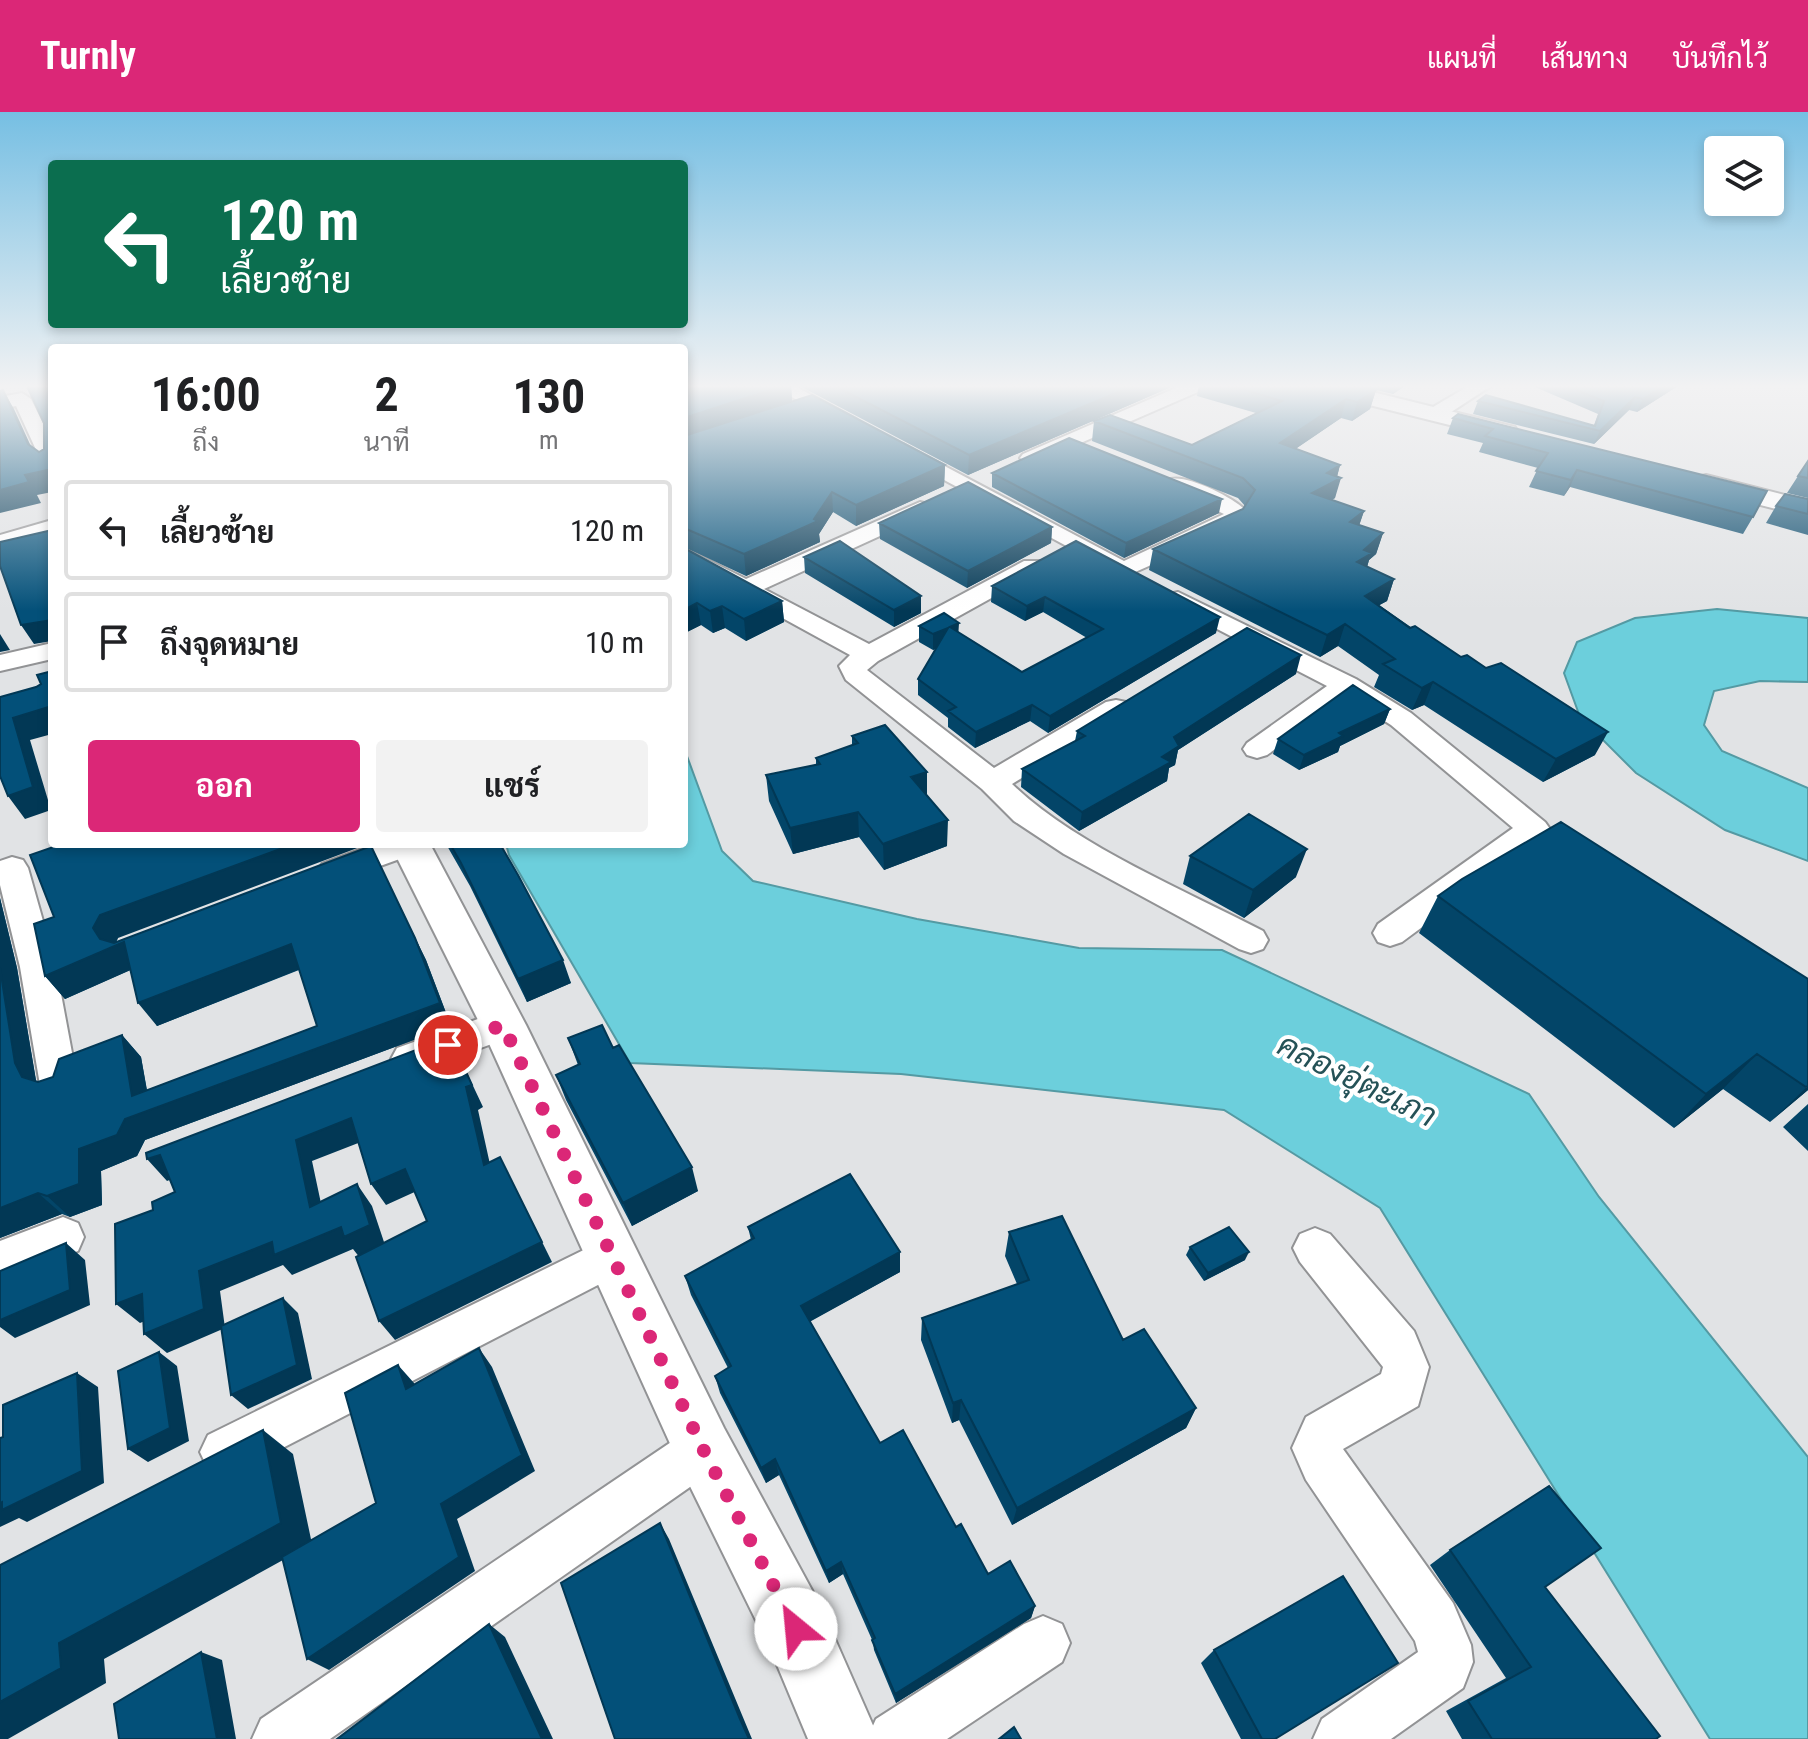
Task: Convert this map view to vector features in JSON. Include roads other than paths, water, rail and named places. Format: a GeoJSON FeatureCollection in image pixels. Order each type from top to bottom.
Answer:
{"type":"FeatureCollection","features":[{"type":"Feature","properties":{"kind":"main road"},"geometry":{"type":"LineString","coordinates":[[0,521],[48,507]]}},
{"type":"Feature","properties":{"kind":"main road"},"geometry":{"type":"LineString","coordinates":[[0,544],[48,530]]}},
{"type":"Feature","properties":{"kind":"street"},"geometry":{"type":"LineString","coordinates":[[923,460],[1241,633],[1346,685],[1401,719],[1534,829],[1390,933]]}},
{"type":"Feature","properties":{"kind":"street"},"geometry":{"type":"LineString","coordinates":[[746,588],[1025,460]]}},
{"type":"Feature","properties":{"kind":"street"},"geometry":{"type":"LineString","coordinates":[[1124,570],[1229,522],[1237,513],[1229,506],[1162,477]]}},
{"type":"Feature","properties":{"kind":"street"},"geometry":{"type":"LineString","coordinates":[[1689,478],[1808,509]]}},
{"type":"Feature","properties":{"kind":"street"},"geometry":{"type":"LineString","coordinates":[[1075,543],[852,666],[862,681],[993,782],[1025,814],[1075,846],[1251,940]]}},
{"type":"Feature","properties":{"kind":"street"},"geometry":{"type":"LineString","coordinates":[[688,557],[869,655]]}},
{"type":"Feature","properties":{"kind":"street"},"geometry":{"type":"LineString","coordinates":[[1215,648],[1241,633]]}},
{"type":"Feature","properties":{"kind":"street"},"geometry":{"type":"LineString","coordinates":[[0,663],[48,652]]}},
{"type":"Feature","properties":{"kind":"street"},"geometry":{"type":"LineString","coordinates":[[1257,749],[1346,685]]}},
{"type":"Feature","properties":{"kind":"street"},"geometry":{"type":"LineString","coordinates":[[993,782],[1136,695]]}},
{"type":"Feature","properties":{"kind":"street"},"geometry":{"type":"LineString","coordinates":[[298,885],[398,848]]}},
{"type":"Feature","properties":{"kind":"street"},"geometry":{"type":"LineString","coordinates":[[411,848],[503,1025],[703,1449],[796,1629],[844,1739]]}},
{"type":"Feature","properties":{"kind":"street"},"geometry":{"type":"LineString","coordinates":[[16,866],[59,1085]]}},
{"type":"Feature","properties":{"kind":"street"},"geometry":{"type":"LineString","coordinates":[[371,1073],[503,1025]]}},
{"type":"Feature","properties":{"kind":"street"},"geometry":{"type":"LineString","coordinates":[[0,1261],[63,1237]]}},
{"type":"Feature","properties":{"kind":"street"},"geometry":{"type":"LineString","coordinates":[[1315,1248],[1398,1347],[1406,1367],[1401,1389],[1323,1434],[1317,1448],[1323,1463],[1434,1622],[1445,1646],[1447,1660],[1443,1668],[1342,1739]]}},
{"type":"Feature","properties":{"kind":"street"},"geometry":{"type":"LineString","coordinates":[[185,1473],[610,1257]]}},
{"type":"Feature","properties":{"kind":"street"},"geometry":{"type":"LineString","coordinates":[[281,1739],[703,1449]]}},
{"type":"Feature","properties":{"kind":"street"},"geometry":{"type":"LineString","coordinates":[[896,1739],[1043,1643]]}},
{"type":"Feature","properties":{"kind":"water"},"geometry":{"type":"Polygon","coordinates":[[[1717,609],[1808,618],[1808,682],[1760,681],[1714,691],[1704,725],[1722,751],[1808,788],[1808,861],[1725,830],[1636,773],[1580,717],[1564,673],[1577,642],[1635,618],[1717,609]]]}},
{"type":"Feature","properties":{"kind":"water","name":"คลองอุ่ตะเภา"},"geometry":{"type":"Polygon","coordinates":[[[688,759],[722,851],[753,881],[917,919],[1079,948],[1222,950],[1529,1094],[1599,1197],[1808,1457],[1808,1739],[1710,1739],[1380,1208],[1224,1110],[901,1074],[630,1063],[507,848],[688,848],[688,759]]]}}]}
